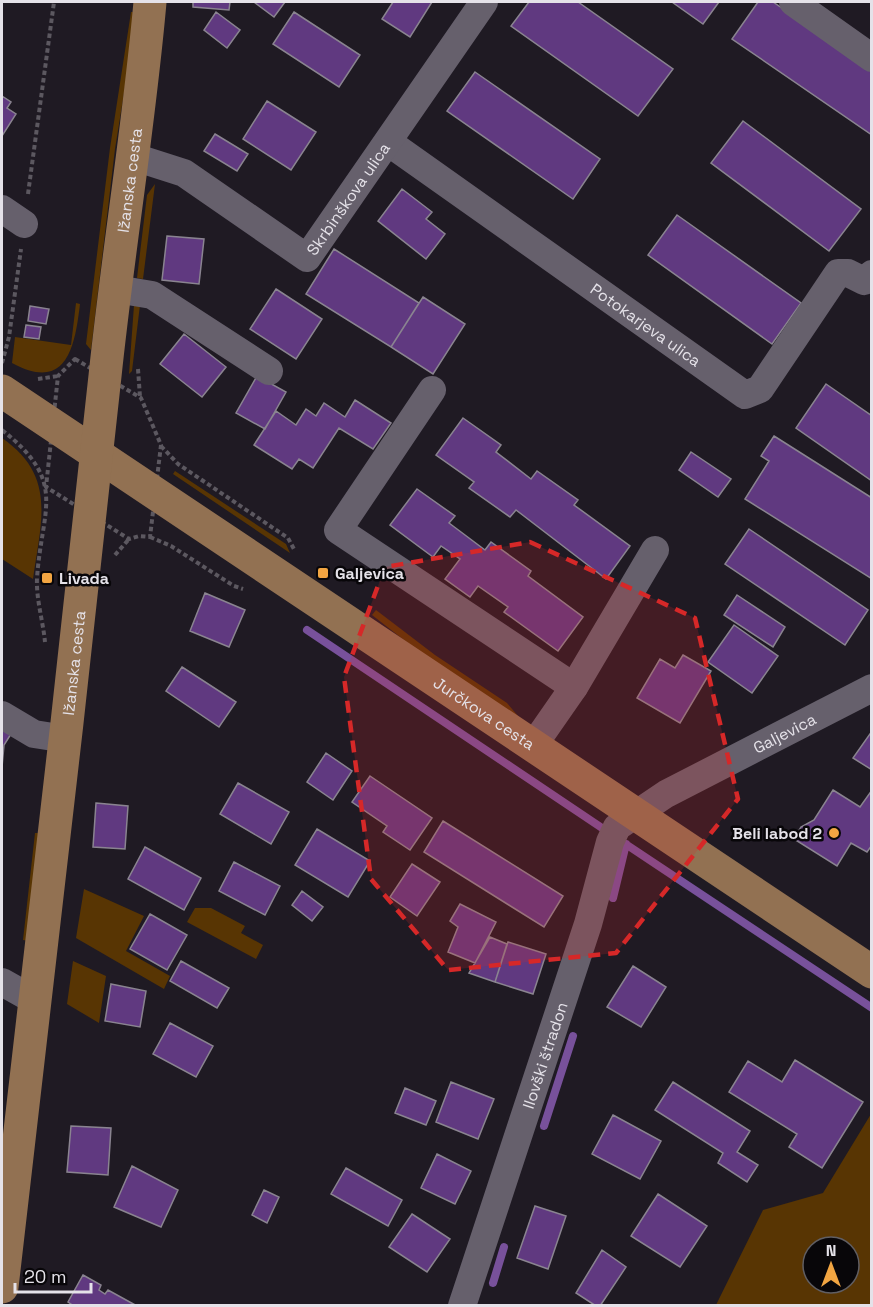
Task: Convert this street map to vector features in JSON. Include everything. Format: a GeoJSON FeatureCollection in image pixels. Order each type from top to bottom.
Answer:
{"type":"FeatureCollection","features":[{"type":"Feature","properties":{"kind":"main road","name":"Ižanska cesta"},"geometry":{"type":"LineString","coordinates":[[2,1287],[116,290],[134,157],[150,2]]}},
{"type":"Feature","properties":{"kind":"main road","name":"Jurčkova cesta"},"geometry":{"type":"LineString","coordinates":[[2,391],[533,746],[620,827],[872,972]]}},
{"type":"Feature","properties":{"kind":"street","name":"Skrbinškova ulica"},"geometry":{"type":"LineString","coordinates":[[134,157],[184,173],[307,258],[484,2]]}},
{"type":"Feature","properties":{"kind":"street"},"geometry":{"type":"LineString","coordinates":[[793,2],[872,58]]}},
{"type":"Feature","properties":{"kind":"street","name":"Potokarjeva ulica"},"geometry":{"type":"LineString","coordinates":[[388,142],[745,395],[753,394],[760,389],[838,273],[848,273],[864,281],[872,274]]}},
{"type":"Feature","properties":{"kind":"street"},"geometry":{"type":"LineString","coordinates":[[116,290],[152,295],[269,371]]}},
{"type":"Feature","properties":{"kind":"street"},"geometry":{"type":"LineString","coordinates":[[432,390],[338,530],[574,687]]}},
{"type":"Feature","properties":{"kind":"street"},"geometry":{"type":"LineString","coordinates":[[533,746],[574,687],[655,550]]}},
{"type":"Feature","properties":{"kind":"street","name":"Galjevica"},"geometry":{"type":"LineString","coordinates":[[620,827],[666,794],[872,688]]}},
{"type":"Feature","properties":{"kind":"street"},"geometry":{"type":"LineString","coordinates":[[2,715],[34,734],[66,739]]}},
{"type":"Feature","properties":{"kind":"street","name":"Ilovški štradon"},"geometry":{"type":"LineString","coordinates":[[462,1305],[620,827]]}},
{"type":"Feature","properties":{"kind":"street"},"geometry":{"type":"LineString","coordinates":[[2,982],[34,1000]]}},
{"type":"Feature","properties":{"kind":"path"},"geometry":{"type":"LineString","coordinates":[[5,359],[13,216],[54,2]]}},
{"type":"Feature","properties":{"kind":"path"},"geometry":{"type":"LineString","coordinates":[[57,390],[58,376],[75,359],[86,366]]}},
{"type":"Feature","properties":{"kind":"path"},"geometry":{"type":"LineString","coordinates":[[126,390],[141,398],[161,445],[178,464],[291,542]]}},
{"type":"Feature","properties":{"kind":"path"},"geometry":{"type":"LineString","coordinates":[[2,430],[34,459],[46,487],[60,495]]}},
{"type":"Feature","properties":{"kind":"path"},"geometry":{"type":"LineString","coordinates":[[158,464],[161,445]]}},
{"type":"Feature","properties":{"kind":"path"},"geometry":{"type":"LineString","coordinates":[[46,487],[50,459]]}},
{"type":"Feature","properties":{"kind":"path"},"geometry":{"type":"LineString","coordinates":[[119,533],[129,539],[139,536],[150,537],[151,527]]}},
{"type":"Feature","properties":{"kind":"highlighted area"},"geometry":{"type":"Polygon","coordinates":[[[530,542],[695,618],[738,799],[616,953],[448,970],[371,879],[344,677],[385,567],[530,542]]]}},
{"type":"Feature","properties":{"kind":"shaded area"},"geometry":{"type":"Polygon","coordinates":[[[131,12],[137,12],[115,149],[91,350],[86,344],[110,148],[131,12]]]}},
{"type":"Feature","properties":{"kind":"shaded area"},"geometry":{"type":"Polygon","coordinates":[[[155,184],[143,279],[137,278],[147,195],[155,184]]]}},
{"type":"Feature","properties":{"kind":"shaded area"},"geometry":{"type":"Polygon","coordinates":[[[76,303],[80,304],[71,349],[56,369],[45,372],[31,371],[12,363],[15,337],[71,345],[76,303]]]}},
{"type":"Feature","properties":{"kind":"shaded area"},"geometry":{"type":"Polygon","coordinates":[[[134,305],[140,305],[132,371],[129,374],[134,305]]]}},
{"type":"Feature","properties":{"kind":"shaded area"},"geometry":{"type":"Polygon","coordinates":[[[2,438],[31,468],[38,484],[41,519],[33,579],[2,559],[2,438]]]}},
{"type":"Feature","properties":{"kind":"shaded area"},"geometry":{"type":"Polygon","coordinates":[[[175,471],[286,544],[290,553],[173,474],[175,471]]]}},
{"type":"Feature","properties":{"kind":"shaded area"},"geometry":{"type":"Polygon","coordinates":[[[376,610],[435,655],[507,703],[524,723],[427,658],[372,615],[376,610]]]}},
{"type":"Feature","properties":{"kind":"shaded area"},"geometry":{"type":"Polygon","coordinates":[[[35,833],[40,833],[29,941],[23,940],[35,833]]]}},
{"type":"Feature","properties":{"kind":"shaded area"},"geometry":{"type":"Polygon","coordinates":[[[84,889],[144,916],[126,951],[170,976],[164,989],[76,938],[84,889]]]}},
{"type":"Feature","properties":{"kind":"shaded area"},"geometry":{"type":"Polygon","coordinates":[[[195,908],[211,908],[245,926],[241,933],[263,945],[256,959],[187,922],[195,908]]]}},
{"type":"Feature","properties":{"kind":"shaded area"},"geometry":{"type":"Polygon","coordinates":[[[73,961],[106,976],[99,1023],[67,1004],[73,961]]]}},
{"type":"Feature","properties":{"kind":"shaded area"},"geometry":{"type":"Polygon","coordinates":[[[871,1114],[871,1305],[716,1305],[763,1210],[823,1193],[871,1114]]]}},
{"type":"Feature","properties":{"kind":"building"},"geometry":{"type":"Polygon","coordinates":[[[193,2],[230,2],[229,10],[193,7],[193,2]]]}},
{"type":"Feature","properties":{"kind":"building"},"geometry":{"type":"Polygon","coordinates":[[[254,2],[285,2],[274,17],[254,2]]]}},
{"type":"Feature","properties":{"kind":"building"},"geometry":{"type":"Polygon","coordinates":[[[393,2],[432,2],[410,37],[382,19],[393,2]]]}},
{"type":"Feature","properties":{"kind":"building"},"geometry":{"type":"Polygon","coordinates":[[[529,2],[578,2],[673,69],[638,116],[511,26],[529,2]]]}},
{"type":"Feature","properties":{"kind":"building"},"geometry":{"type":"Polygon","coordinates":[[[672,2],[719,2],[703,24],[672,2]]]}},
{"type":"Feature","properties":{"kind":"building"},"geometry":{"type":"Polygon","coordinates":[[[758,2],[773,2],[872,70],[872,135],[732,39],[758,2]]]}},
{"type":"Feature","properties":{"kind":"building"},"geometry":{"type":"Polygon","coordinates":[[[216,12],[240,30],[227,48],[204,30],[216,12]]]}},
{"type":"Feature","properties":{"kind":"building"},"geometry":{"type":"Polygon","coordinates":[[[294,12],[360,55],[339,87],[273,44],[294,12]]]}},
{"type":"Feature","properties":{"kind":"building"},"geometry":{"type":"Polygon","coordinates":[[[475,72],[600,159],[573,199],[447,111],[475,72]]]}},
{"type":"Feature","properties":{"kind":"building"},"geometry":{"type":"Polygon","coordinates":[[[2,96],[11,102],[7,108],[16,114],[2,136],[2,96]]]}},
{"type":"Feature","properties":{"kind":"building"},"geometry":{"type":"Polygon","coordinates":[[[267,101],[316,132],[291,170],[243,139],[267,101]]]}},
{"type":"Feature","properties":{"kind":"building"},"geometry":{"type":"Polygon","coordinates":[[[743,121],[861,209],[829,251],[711,163],[743,121]]]}},
{"type":"Feature","properties":{"kind":"building"},"geometry":{"type":"Polygon","coordinates":[[[215,134],[248,154],[237,171],[204,151],[215,134]]]}},
{"type":"Feature","properties":{"kind":"building"},"geometry":{"type":"Polygon","coordinates":[[[402,189],[432,212],[426,219],[445,234],[426,259],[378,221],[402,189]]]}},
{"type":"Feature","properties":{"kind":"building"},"geometry":{"type":"Polygon","coordinates":[[[677,215],[801,303],[772,344],[648,255],[677,215]]]}},
{"type":"Feature","properties":{"kind":"building"},"geometry":{"type":"Polygon","coordinates":[[[167,236],[204,239],[199,284],[162,280],[167,236]]]}},
{"type":"Feature","properties":{"kind":"building"},"geometry":{"type":"Polygon","coordinates":[[[334,249],[419,303],[391,347],[306,294],[334,249]]]}},
{"type":"Feature","properties":{"kind":"building"},"geometry":{"type":"Polygon","coordinates":[[[276,289],[322,319],[296,359],[250,329],[276,289]]]}},
{"type":"Feature","properties":{"kind":"building"},"geometry":{"type":"Polygon","coordinates":[[[423,297],[465,324],[433,374],[391,347],[423,297]]]}},
{"type":"Feature","properties":{"kind":"building"},"geometry":{"type":"Polygon","coordinates":[[[30,306],[49,309],[46,324],[28,321],[30,306]]]}},
{"type":"Feature","properties":{"kind":"building"},"geometry":{"type":"Polygon","coordinates":[[[26,325],[41,327],[39,339],[24,337],[26,325]]]}},
{"type":"Feature","properties":{"kind":"building"},"geometry":{"type":"Polygon","coordinates":[[[184,334],[226,367],[202,397],[160,364],[184,334]]]}},
{"type":"Feature","properties":{"kind":"building"},"geometry":{"type":"Polygon","coordinates":[[[257,376],[286,392],[265,429],[236,413],[257,376]]]}},
{"type":"Feature","properties":{"kind":"building"},"geometry":{"type":"Polygon","coordinates":[[[826,384],[872,416],[872,481],[796,428],[826,384]]]}},
{"type":"Feature","properties":{"kind":"building"},"geometry":{"type":"Polygon","coordinates":[[[355,400],[391,423],[373,449],[339,428],[313,468],[299,459],[292,469],[254,445],[276,411],[296,425],[306,409],[316,416],[324,403],[345,417],[355,400]]]}},
{"type":"Feature","properties":{"kind":"building"},"geometry":{"type":"Polygon","coordinates":[[[463,418],[501,445],[496,452],[531,479],[537,471],[578,500],[574,505],[630,546],[606,579],[516,510],[510,517],[469,488],[474,482],[436,455],[463,418]]]}},
{"type":"Feature","properties":{"kind":"building"},"geometry":{"type":"Polygon","coordinates":[[[774,436],[872,498],[872,579],[745,499],[769,461],[761,456],[774,436]]]}},
{"type":"Feature","properties":{"kind":"building"},"geometry":{"type":"Polygon","coordinates":[[[691,452],[731,479],[718,497],[679,470],[691,452]]]}},
{"type":"Feature","properties":{"kind":"building"},"geometry":{"type":"Polygon","coordinates":[[[417,489],[455,516],[449,523],[485,550],[491,542],[531,571],[528,576],[583,617],[558,651],[504,612],[508,607],[478,586],[470,597],[445,579],[460,559],[441,546],[433,557],[390,525],[417,489]]]}},
{"type":"Feature","properties":{"kind":"building"},"geometry":{"type":"Polygon","coordinates":[[[749,529],[868,610],[845,645],[725,564],[749,529]]]}},
{"type":"Feature","properties":{"kind":"building"},"geometry":{"type":"Polygon","coordinates":[[[205,593],[245,610],[229,647],[190,631],[205,593]]]}},
{"type":"Feature","properties":{"kind":"building"},"geometry":{"type":"Polygon","coordinates":[[[737,595],[785,627],[773,647],[724,615],[737,595]]]}},
{"type":"Feature","properties":{"kind":"building"},"geometry":{"type":"Polygon","coordinates":[[[734,625],[778,656],[752,693],[708,662],[734,625]]]}},
{"type":"Feature","properties":{"kind":"building"},"geometry":{"type":"Polygon","coordinates":[[[683,655],[711,671],[680,723],[637,698],[660,659],[675,668],[683,655]]]}},
{"type":"Feature","properties":{"kind":"building"},"geometry":{"type":"Polygon","coordinates":[[[182,667],[236,702],[219,727],[166,691],[182,667]]]}},
{"type":"Feature","properties":{"kind":"building"},"geometry":{"type":"Polygon","coordinates":[[[2,729],[11,734],[4,745],[2,767],[2,729]]]}},
{"type":"Feature","properties":{"kind":"building"},"geometry":{"type":"Polygon","coordinates":[[[872,731],[872,770],[853,758],[872,731]]]}},
{"type":"Feature","properties":{"kind":"building"},"geometry":{"type":"Polygon","coordinates":[[[326,753],[352,771],[333,800],[307,782],[326,753]]]}},
{"type":"Feature","properties":{"kind":"building"},"geometry":{"type":"Polygon","coordinates":[[[370,776],[432,818],[410,850],[383,832],[387,826],[352,802],[370,776]]]}},
{"type":"Feature","properties":{"kind":"building"},"geometry":{"type":"Polygon","coordinates":[[[238,783],[289,812],[271,844],[220,814],[238,783]]]}},
{"type":"Feature","properties":{"kind":"building","name":"Beli labod 2"},"geometry":{"type":"Polygon","coordinates":[[[833,790],[860,807],[872,790],[872,845],[867,852],[851,843],[837,866],[794,839],[801,827],[814,820],[833,790]]]}},
{"type":"Feature","properties":{"kind":"building"},"geometry":{"type":"Polygon","coordinates":[[[96,803],[128,806],[125,849],[93,847],[96,803]]]}},
{"type":"Feature","properties":{"kind":"building"},"geometry":{"type":"Polygon","coordinates":[[[443,821],[563,896],[544,927],[424,852],[443,821]]]}},
{"type":"Feature","properties":{"kind":"building"},"geometry":{"type":"Polygon","coordinates":[[[317,829],[370,861],[348,897],[295,865],[317,829]]]}},
{"type":"Feature","properties":{"kind":"building"},"geometry":{"type":"Polygon","coordinates":[[[145,847],[201,878],[184,910],[128,879],[145,847]]]}},
{"type":"Feature","properties":{"kind":"building"},"geometry":{"type":"Polygon","coordinates":[[[234,862],[280,886],[265,915],[219,891],[234,862]]]}},
{"type":"Feature","properties":{"kind":"building"},"geometry":{"type":"Polygon","coordinates":[[[412,864],[440,882],[417,916],[390,897],[412,864]]]}},
{"type":"Feature","properties":{"kind":"building"},"geometry":{"type":"Polygon","coordinates":[[[302,891],[323,907],[312,921],[292,905],[302,891]]]}},
{"type":"Feature","properties":{"kind":"building"},"geometry":{"type":"Polygon","coordinates":[[[460,904],[496,922],[475,963],[448,952],[458,927],[450,921],[460,904]]]}},
{"type":"Feature","properties":{"kind":"building"},"geometry":{"type":"Polygon","coordinates":[[[150,914],[187,935],[167,970],[130,949],[150,914]]]}},
{"type":"Feature","properties":{"kind":"building"},"geometry":{"type":"Polygon","coordinates":[[[490,937],[507,944],[495,982],[469,973],[490,937]]]}},
{"type":"Feature","properties":{"kind":"building"},"geometry":{"type":"Polygon","coordinates":[[[508,942],[546,954],[533,994],[495,982],[508,942]]]}},
{"type":"Feature","properties":{"kind":"building"},"geometry":{"type":"Polygon","coordinates":[[[181,961],[229,988],[217,1008],[170,981],[181,961]]]}},
{"type":"Feature","properties":{"kind":"building"},"geometry":{"type":"Polygon","coordinates":[[[633,966],[666,987],[641,1027],[607,1007],[633,966]]]}},
{"type":"Feature","properties":{"kind":"building"},"geometry":{"type":"Polygon","coordinates":[[[111,984],[146,991],[140,1027],[105,1021],[111,984]]]}},
{"type":"Feature","properties":{"kind":"building"},"geometry":{"type":"Polygon","coordinates":[[[170,1023],[213,1046],[196,1077],[153,1054],[170,1023]]]}},
{"type":"Feature","properties":{"kind":"building"},"geometry":{"type":"Polygon","coordinates":[[[795,1060],[863,1102],[822,1168],[789,1147],[797,1134],[729,1092],[748,1061],[782,1082],[795,1060]]]}},
{"type":"Feature","properties":{"kind":"building"},"geometry":{"type":"Polygon","coordinates":[[[451,1082],[494,1099],[478,1139],[436,1122],[451,1082]]]}},
{"type":"Feature","properties":{"kind":"building"},"geometry":{"type":"Polygon","coordinates":[[[673,1082],[750,1131],[737,1152],[758,1165],[747,1182],[718,1163],[723,1153],[655,1110],[673,1082]]]}},
{"type":"Feature","properties":{"kind":"building"},"geometry":{"type":"Polygon","coordinates":[[[405,1088],[436,1101],[426,1125],[395,1113],[405,1088]]]}},
{"type":"Feature","properties":{"kind":"building"},"geometry":{"type":"Polygon","coordinates":[[[613,1115],[661,1141],[640,1179],[592,1154],[613,1115]]]}},
{"type":"Feature","properties":{"kind":"building"},"geometry":{"type":"Polygon","coordinates":[[[71,1126],[111,1128],[108,1175],[67,1172],[71,1126]]]}},
{"type":"Feature","properties":{"kind":"building"},"geometry":{"type":"Polygon","coordinates":[[[437,1154],[471,1171],[455,1204],[421,1188],[437,1154]]]}},
{"type":"Feature","properties":{"kind":"building"},"geometry":{"type":"Polygon","coordinates":[[[132,1166],[178,1190],[161,1227],[114,1207],[132,1166]]]}},
{"type":"Feature","properties":{"kind":"building"},"geometry":{"type":"Polygon","coordinates":[[[346,1168],[402,1200],[388,1226],[331,1194],[346,1168]]]}},
{"type":"Feature","properties":{"kind":"building"},"geometry":{"type":"Polygon","coordinates":[[[264,1190],[279,1197],[267,1223],[252,1215],[264,1190]]]}},
{"type":"Feature","properties":{"kind":"building"},"geometry":{"type":"Polygon","coordinates":[[[658,1194],[707,1226],[680,1267],[631,1236],[658,1194]]]}},
{"type":"Feature","properties":{"kind":"building"},"geometry":{"type":"Polygon","coordinates":[[[535,1206],[566,1216],[548,1269],[517,1258],[535,1206]]]}},
{"type":"Feature","properties":{"kind":"building"},"geometry":{"type":"Polygon","coordinates":[[[412,1214],[450,1239],[427,1272],[389,1247],[412,1214]]]}},
{"type":"Feature","properties":{"kind":"building"},"geometry":{"type":"Polygon","coordinates":[[[602,1250],[626,1267],[600,1306],[596,1306],[576,1293],[602,1250]]]}},
{"type":"Feature","properties":{"kind":"building"},"geometry":{"type":"Polygon","coordinates":[[[83,1275],[101,1285],[99,1290],[105,1294],[108,1290],[137,1306],[74,1306],[68,1302],[83,1275]]]}},
{"type":"Feature","properties":{"kind":"waterway"},"geometry":{"type":"LineString","coordinates":[[307,630],[608,832]]}},
{"type":"Feature","properties":{"kind":"waterway"},"geometry":{"type":"LineString","coordinates":[[618,839],[872,1008]]}},
{"type":"Feature","properties":{"kind":"waterway"},"geometry":{"type":"LineString","coordinates":[[613,898],[626,844]]}},
{"type":"Feature","properties":{"kind":"waterway"},"geometry":{"type":"LineString","coordinates":[[544,1126],[573,1036]]}},
{"type":"Feature","properties":{"kind":"waterway"},"geometry":{"type":"LineString","coordinates":[[493,1283],[504,1247]]}},
{"type":"Feature","properties":{"kind":"place","name":"Galjevica"},"geometry":{"type":"Point","coordinates":[323,573]}},
{"type":"Feature","properties":{"kind":"place","name":"Livada"},"geometry":{"type":"Point","coordinates":[47,578]}},
{"type":"Feature","properties":{"kind":"place","name":"Beli labod 2"},"geometry":{"type":"Point","coordinates":[834,833]}}]}
